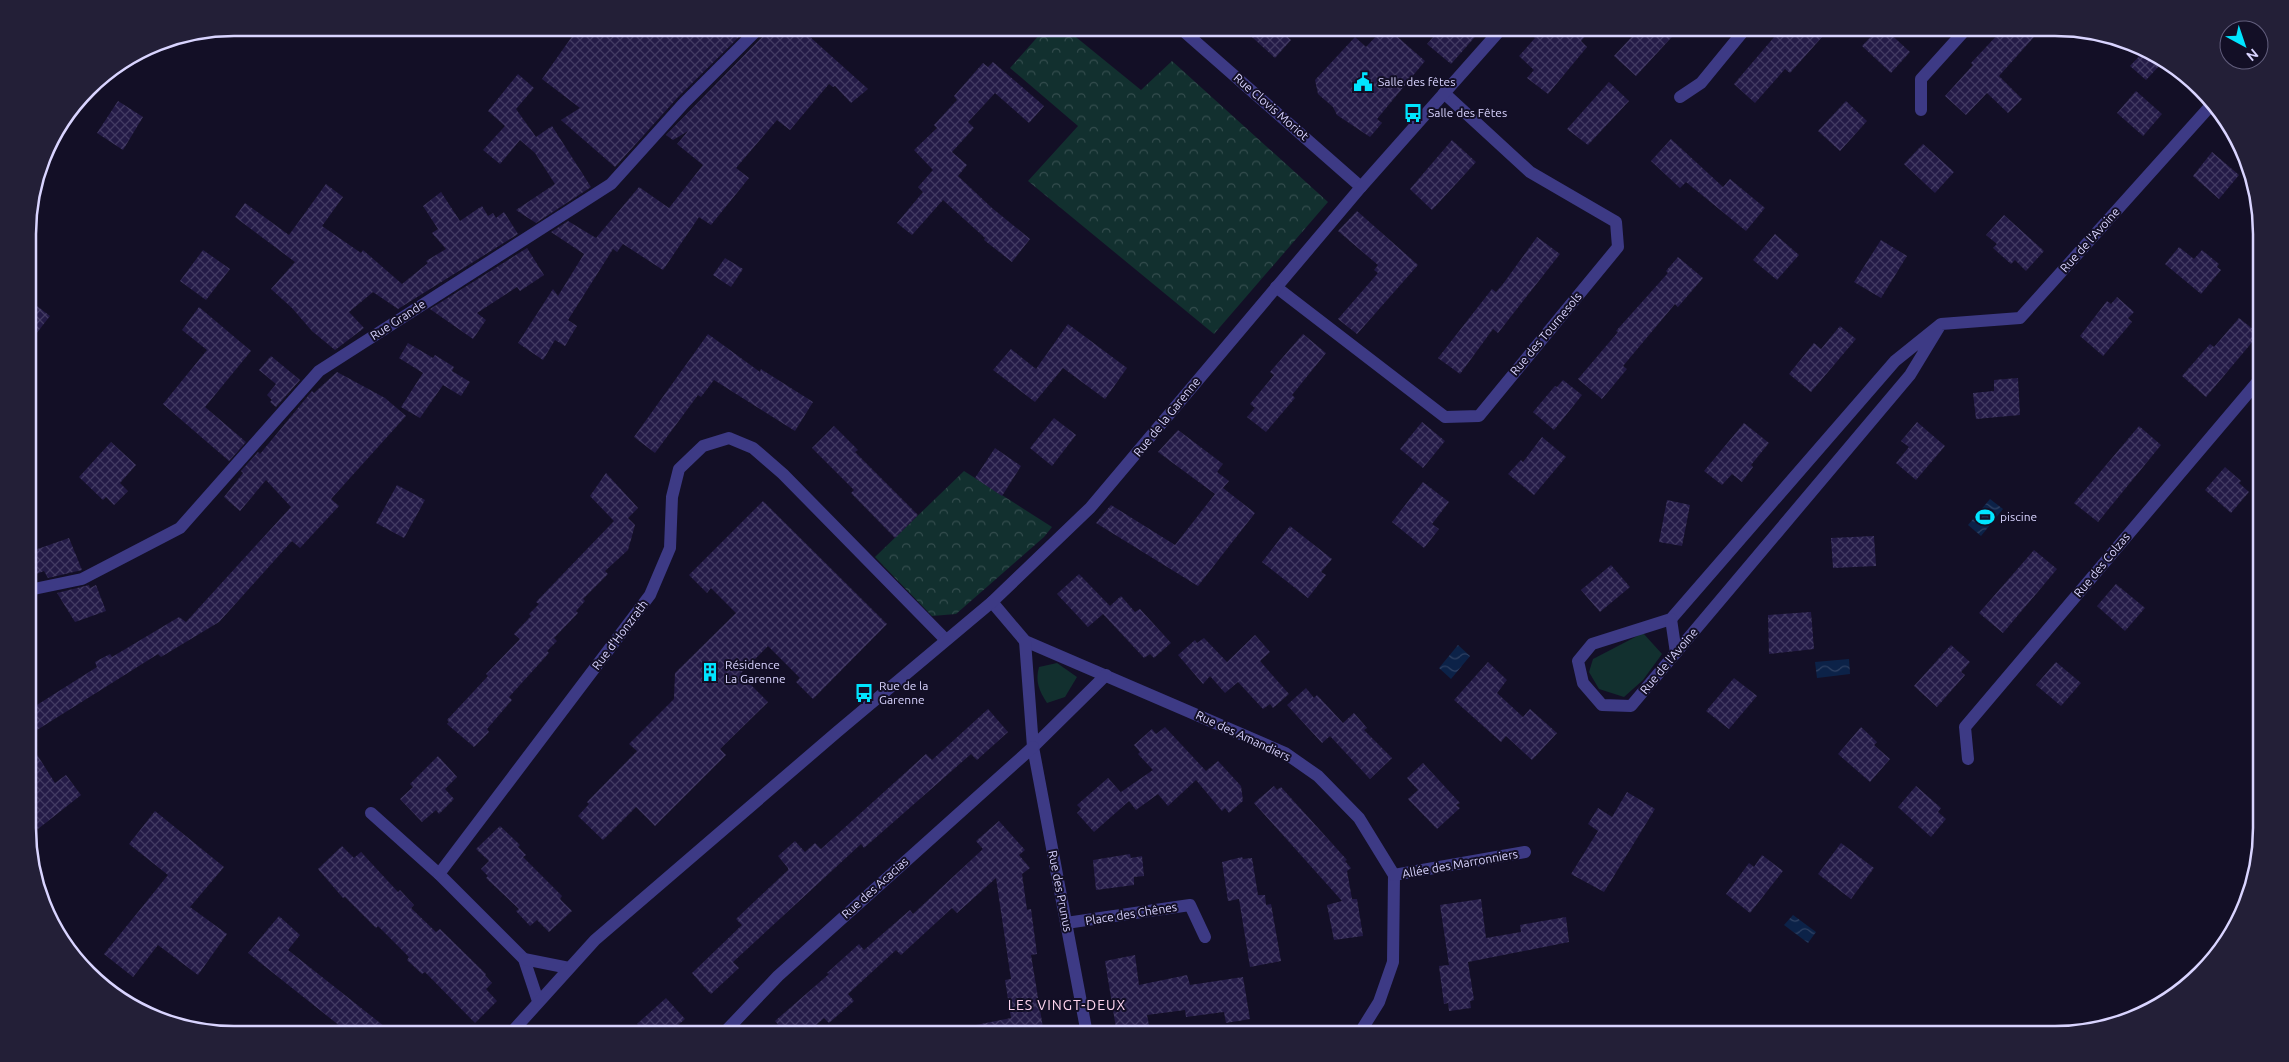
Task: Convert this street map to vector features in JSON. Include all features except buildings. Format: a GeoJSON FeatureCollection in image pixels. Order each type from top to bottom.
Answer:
{"type":"FeatureCollection","features":[{"type":"Feature","properties":{"kind":"street","name":"Rue Grande"},"geometry":{"type":"LineString","coordinates":[[36,589],[82,579],[180,528],[318,371],[612,184],[684,103],[751,36]]}},
{"type":"Feature","properties":{"kind":"street","name":"Rue Clovis Moriot"},"geometry":{"type":"LineString","coordinates":[[1189,36],[1361,187]]}},
{"type":"Feature","properties":{"kind":"street","name":"Rue de la Garenne"},"geometry":{"type":"LineString","coordinates":[[517,1026],[595,940],[992,602],[1090,508],[1361,187],[1495,36]]}},
{"type":"Feature","properties":{"kind":"street"},"geometry":{"type":"LineString","coordinates":[[1680,97],[1701,82],[1739,36]]}},
{"type":"Feature","properties":{"kind":"street"},"geometry":{"type":"LineString","coordinates":[[1921,110],[1921,80],[1960,36]]}},
{"type":"Feature","properties":{"kind":"street","name":"Rue des Tournesols"},"geometry":{"type":"LineString","coordinates":[[1276,287],[1445,417],[1479,416],[1618,247],[1618,238],[1616,222],[1530,172],[1444,93]]}},
{"type":"Feature","properties":{"kind":"street","name":"Rue de l'Avoine"},"geometry":{"type":"LineString","coordinates":[[1941,324],[1910,375],[1631,706],[1602,705],[1584,683],[1578,661],[1592,644],[1671,619],[1895,361],[1941,324],[2020,318],[2207,108]]}},
{"type":"Feature","properties":{"kind":"street","name":"Rue des Colzas"},"geometry":{"type":"LineString","coordinates":[[1968,759],[1965,727],[2253,387]]}},
{"type":"Feature","properties":{"kind":"street","name":"Rue d'Honzrath"},"geometry":{"type":"LineString","coordinates":[[439,874],[650,595],[670,548],[672,498],[679,469],[703,446],[729,438],[753,448],[783,474],[946,640]]}},
{"type":"Feature","properties":{"kind":"street","name":"Rue des Amandiers"},"geometry":{"type":"LineString","coordinates":[[992,602],[1025,641],[1285,753],[1318,776],[1359,818],[1394,875]]}},
{"type":"Feature","properties":{"kind":"street"},"geometry":{"type":"LineString","coordinates":[[1671,619],[1676,653]]}},
{"type":"Feature","properties":{"kind":"street","name":"Rue des Prunus"},"geometry":{"type":"LineString","coordinates":[[1025,641],[1033,747],[1085,1026]]}},
{"type":"Feature","properties":{"kind":"street","name":"Rue des Acacias"},"geometry":{"type":"LineString","coordinates":[[731,1026],[778,976],[1033,747],[1106,675]]}},
{"type":"Feature","properties":{"kind":"street"},"geometry":{"type":"LineString","coordinates":[[371,813],[439,874],[524,959],[538,1001]]}},
{"type":"Feature","properties":{"kind":"street","name":"Allée des Marronniers"},"geometry":{"type":"LineString","coordinates":[[1394,875],[1525,852]]}},
{"type":"Feature","properties":{"kind":"street"},"geometry":{"type":"LineString","coordinates":[[1364,1026],[1379,1002],[1393,962],[1394,875]]}},
{"type":"Feature","properties":{"kind":"street","name":"Place des Chênes"},"geometry":{"type":"LineString","coordinates":[[1066,923],[1190,905],[1205,937]]}},
{"type":"Feature","properties":{"kind":"street"},"geometry":{"type":"LineString","coordinates":[[524,959],[569,968]]}},
{"type":"Feature","properties":{"kind":"green space"},"geometry":{"type":"Polygon","coordinates":[[[1038,36],[1075,36],[1141,90],[1172,61],[1328,202],[1214,334],[1028,181],[1078,126],[1010,68],[1038,36]]]}},
{"type":"Feature","properties":{"kind":"green space"},"geometry":{"type":"Polygon","coordinates":[[[964,471],[1052,527],[1044,537],[956,614],[932,616],[875,557],[964,471]]]}},
{"type":"Feature","properties":{"kind":"green space"},"geometry":{"type":"Polygon","coordinates":[[[1643,633],[1662,654],[1643,680],[1624,697],[1599,689],[1589,672],[1593,659],[1643,633]]]}},
{"type":"Feature","properties":{"kind":"green space"},"geometry":{"type":"Polygon","coordinates":[[[1057,663],[1077,677],[1065,697],[1047,703],[1038,686],[1039,667],[1057,663]]]}},
{"type":"Feature","properties":{"kind":"water","name":"piscine"},"geometry":{"type":"Polygon","coordinates":[[[1990,499],[2003,509],[1981,536],[1968,525],[1990,499]]]}},
{"type":"Feature","properties":{"kind":"water"},"geometry":{"type":"Polygon","coordinates":[[[1458,645],[1470,656],[1451,679],[1439,668],[1458,645]]]}},
{"type":"Feature","properties":{"kind":"water"},"geometry":{"type":"Polygon","coordinates":[[[1849,659],[1850,674],[1817,678],[1815,662],[1849,659]]]}},
{"type":"Feature","properties":{"kind":"water"},"geometry":{"type":"Polygon","coordinates":[[[1793,915],[1816,932],[1808,943],[1784,925],[1793,915]]]}},
{"type":"Feature","properties":{"kind":"place","name":"Salle des fêtes"},"geometry":{"type":"Point","coordinates":[1363,82]}},
{"type":"Feature","properties":{"kind":"place","name":"Salle des Fêtes"},"geometry":{"type":"Point","coordinates":[1413,113]}},
{"type":"Feature","properties":{"kind":"place","name":"piscine"},"geometry":{"type":"Point","coordinates":[1985,517]}},
{"type":"Feature","properties":{"kind":"place","name":"Résidence La Garenne"},"geometry":{"type":"Point","coordinates":[710,672]}},
{"type":"Feature","properties":{"kind":"place","name":"Rue de la Garenne"},"geometry":{"type":"Point","coordinates":[864,693]}},
{"type":"Feature","properties":{"kind":"district","name":"LES VINGT-DEUX"},"geometry":{"type":"Point","coordinates":[1067,1005]}}]}
